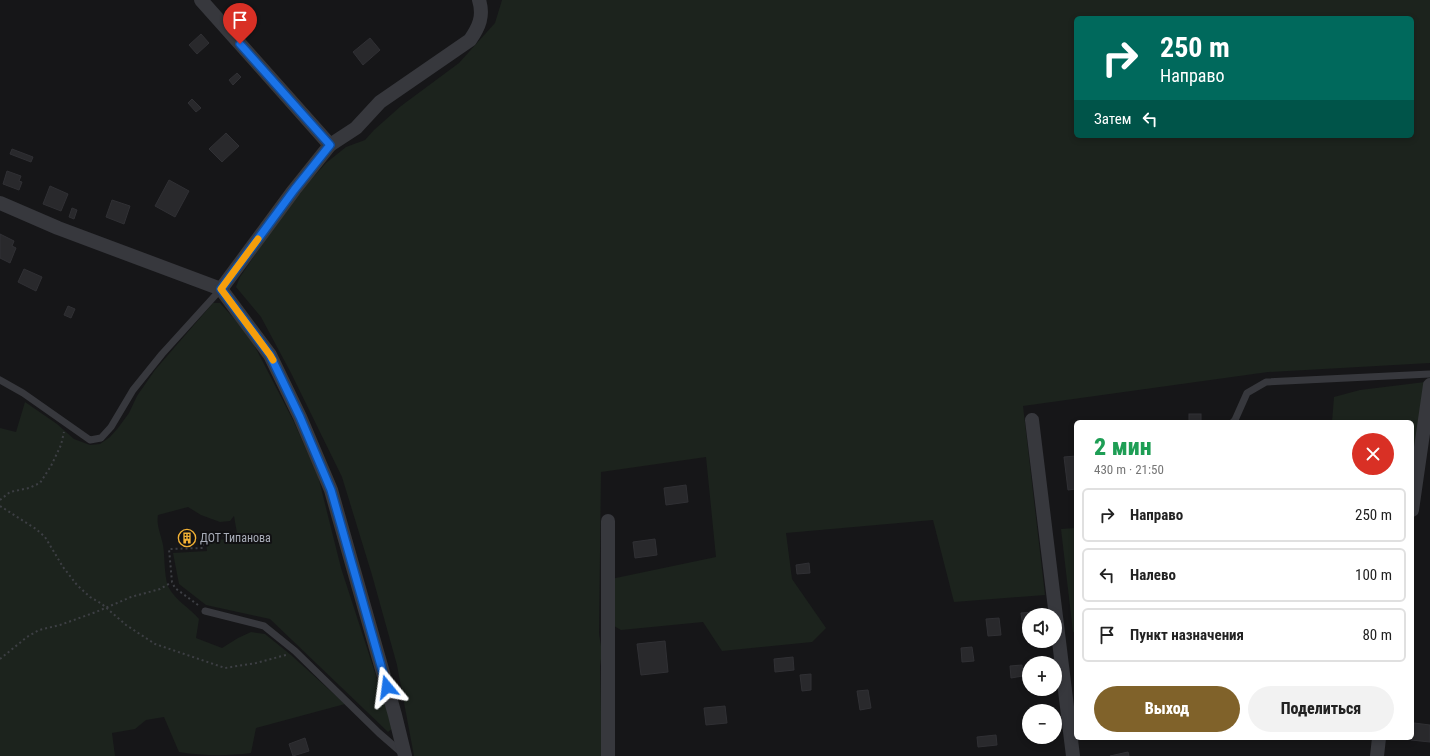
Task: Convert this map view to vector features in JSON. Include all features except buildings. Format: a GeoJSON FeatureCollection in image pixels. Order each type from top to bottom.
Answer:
{"type":"FeatureCollection","features":[{"type":"Feature","properties":{"kind":"street"},"geometry":{"type":"LineString","coordinates":[[201,0],[330,145]]}},
{"type":"Feature","properties":{"kind":"street"},"geometry":{"type":"LineString","coordinates":[[221,289],[294,190],[330,145],[356,128],[380,102],[470,40],[479,27],[482,8],[479,0]]}},
{"type":"Feature","properties":{"kind":"street"},"geometry":{"type":"LineString","coordinates":[[0,203],[58,228],[221,289],[270,355],[300,417],[331,490],[395,715],[404,755]]}},
{"type":"Feature","properties":{"kind":"street"},"geometry":{"type":"LineString","coordinates":[[1414,496],[1430,385]]}},
{"type":"Feature","properties":{"kind":"street"},"geometry":{"type":"LineString","coordinates":[[1032,420],[1073,756]]}},
{"type":"Feature","properties":{"kind":"street"},"geometry":{"type":"LineString","coordinates":[[608,521],[608,756]]}},
{"type":"Feature","properties":{"kind":"street"},"geometry":{"type":"LineString","coordinates":[[1377,756],[1379,740]]}},
{"type":"Feature","properties":{"kind":"lane"},"geometry":{"type":"LineString","coordinates":[[0,380],[22,393],[66,425],[90,440],[101,438],[111,427],[133,390],[162,354],[221,289]]}},
{"type":"Feature","properties":{"kind":"lane"},"geometry":{"type":"LineString","coordinates":[[1235,420],[1247,393],[1266,382],[1430,374]]}},
{"type":"Feature","properties":{"kind":"lane"},"geometry":{"type":"LineString","coordinates":[[205,611],[264,626],[295,651],[379,733],[404,755]]}},
{"type":"Feature","properties":{"kind":"path"},"geometry":{"type":"LineString","coordinates":[[0,500],[10,492],[29,488],[40,483],[51,466],[61,445],[66,425]]}},
{"type":"Feature","properties":{"kind":"path"},"geometry":{"type":"LineString","coordinates":[[0,506],[36,529],[45,537],[63,567],[77,585],[90,597],[126,625],[155,644],[225,668],[282,657],[295,651]]}},
{"type":"Feature","properties":{"kind":"path"},"geometry":{"type":"LineString","coordinates":[[205,611],[175,588],[172,582],[169,549],[203,548],[202,536],[232,535]]}},
{"type":"Feature","properties":{"kind":"path"},"geometry":{"type":"LineString","coordinates":[[0,659],[27,637],[40,630],[60,625],[131,598],[160,589],[172,582]]}},
{"type":"Feature","properties":{"kind":"shaded area"},"geometry":{"type":"Polygon","coordinates":[[[502,0],[1430,0],[1430,363],[1268,372],[1023,406],[1045,595],[954,602],[933,520],[786,533],[792,579],[826,628],[812,642],[722,651],[703,622],[621,630],[614,626],[611,579],[716,557],[706,457],[601,472],[599,634],[602,652],[600,666],[602,756],[414,756],[397,665],[372,575],[342,477],[291,373],[261,317],[236,287],[240,277],[284,212],[326,163],[346,147],[365,140],[401,106],[459,63],[495,23],[502,0]]]}},
{"type":"Feature","properties":{"kind":"shaded area"},"geometry":{"type":"Polygon","coordinates":[[[213,303],[220,303],[249,335],[294,422],[318,476],[341,568],[393,728],[388,732],[270,619],[206,605],[179,584],[173,553],[207,551],[206,540],[238,539],[234,516],[230,521],[220,522],[201,515],[188,507],[158,515],[158,522],[163,545],[167,584],[175,596],[199,619],[196,638],[222,648],[251,632],[265,634],[291,655],[345,704],[256,728],[251,753],[215,755],[179,752],[164,717],[146,720],[135,729],[112,733],[115,756],[0,756],[0,428],[16,432],[25,402],[57,424],[74,439],[90,445],[100,444],[110,437],[118,428],[129,413],[137,396],[155,370],[213,303]]]}},
{"type":"Feature","properties":{"kind":"shaded area"},"geometry":{"type":"Polygon","coordinates":[[[1425,382],[1414,457],[1414,420],[1332,420],[1334,397],[1360,390],[1425,382]]]}},
{"type":"Feature","properties":{"kind":"shaded area"},"geometry":{"type":"Polygon","coordinates":[[[1074,528],[1074,632],[1073,632],[1061,529],[1074,528]]]}},
{"type":"Feature","properties":{"kind":"slow traffic"},"geometry":{"type":"LineString","coordinates":[[258,239],[221,289],[273,360]]}},
{"type":"Feature","properties":{"kind":"place","name":"ДОТ Типанова"},"geometry":{"type":"Point","coordinates":[187,538]}},
{"type":"Feature","properties":{"kind":"route"},"geometry":{"type":"LineString","coordinates":[[240,44],[330,145],[294,190],[221,289],[270,355],[300,417],[331,490],[387,687]]}}]}
